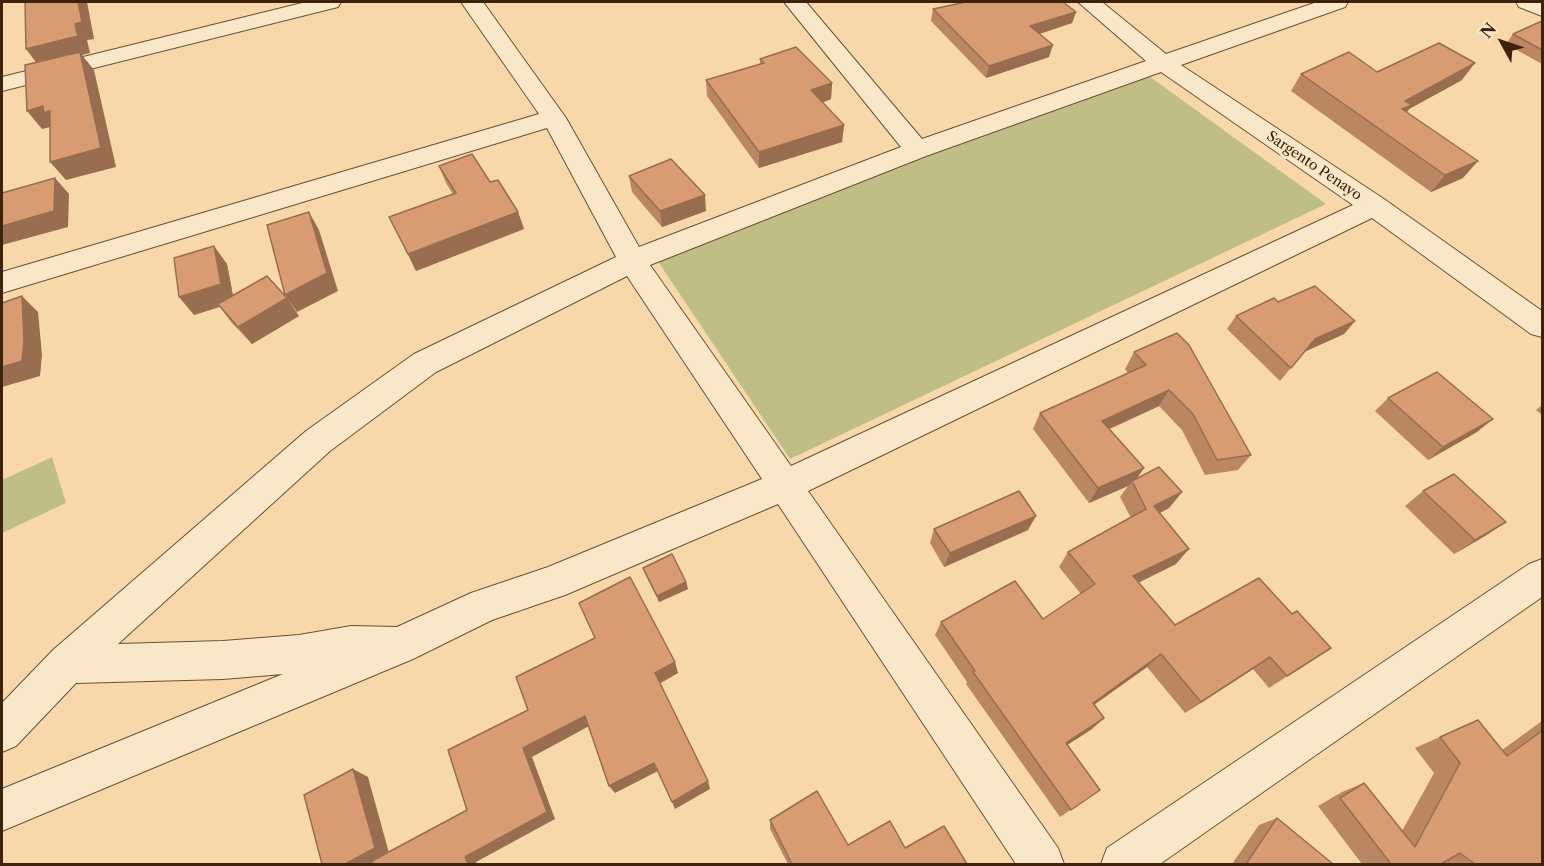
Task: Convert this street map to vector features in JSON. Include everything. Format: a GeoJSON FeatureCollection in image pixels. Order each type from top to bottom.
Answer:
{"type":"FeatureCollection","features":[{"type":"Feature","properties":{"kind":"street"},"geometry":{"type":"LineString","coordinates":[[2,84],[330,2]]}},
{"type":"Feature","properties":{"kind":"street"},"geometry":{"type":"LineString","coordinates":[[472,2],[554,118],[632,261],[1042,864]]}},
{"type":"Feature","properties":{"kind":"street"},"geometry":{"type":"LineString","coordinates":[[795,2],[917,150]]}},
{"type":"Feature","properties":{"kind":"street","name":"Sargento Penayo"},"geometry":{"type":"LineString","coordinates":[[1089,2],[1164,64],[1374,206],[1542,326]]}},
{"type":"Feature","properties":{"kind":"street"},"geometry":{"type":"LineString","coordinates":[[2,732],[67,664],[318,441],[373,399],[426,363],[632,261],[917,150],[1337,2]]}},
{"type":"Feature","properties":{"kind":"street"},"geometry":{"type":"LineString","coordinates":[[1527,2],[1542,10]]}},
{"type":"Feature","properties":{"kind":"street"},"geometry":{"type":"LineString","coordinates":[[2,282],[554,118]]}},
{"type":"Feature","properties":{"kind":"street"},"geometry":{"type":"LineString","coordinates":[[2,810],[399,646],[484,605],[552,583],[783,486],[1374,206]]}},
{"type":"Feature","properties":{"kind":"street"},"geometry":{"type":"LineString","coordinates":[[1123,864],[1542,576]]}},
{"type":"Feature","properties":{"kind":"street"},"geometry":{"type":"LineString","coordinates":[[67,664],[223,660],[299,654],[351,645],[399,646]]}},
{"type":"Feature","properties":{"kind":"shaded area"},"geometry":{"type":"Polygon","coordinates":[[[1142,71],[1326,204],[790,459],[653,254],[1142,71]]]}},
{"type":"Feature","properties":{"kind":"shaded area"},"geometry":{"type":"Polygon","coordinates":[[[52,457],[66,503],[2,533],[2,480],[52,457]]]}},
{"type":"Feature","properties":{"kind":"building"},"geometry":{"type":"Polygon","coordinates":[[[25,2],[78,2],[82,22],[75,24],[78,36],[26,49],[25,2]]]}},
{"type":"Feature","properties":{"kind":"building"},"geometry":{"type":"Polygon","coordinates":[[[966,2],[1063,2],[1076,12],[1030,26],[1053,45],[989,66],[933,9],[966,2]]]}},
{"type":"Feature","properties":{"kind":"building"},"geometry":{"type":"Polygon","coordinates":[[[1542,21],[1542,50],[1513,34],[1542,21]]]}},
{"type":"Feature","properties":{"kind":"building"},"geometry":{"type":"Polygon","coordinates":[[[1439,43],[1475,63],[1405,101],[1412,105],[1402,109],[1478,161],[1445,175],[1301,74],[1349,52],[1377,72],[1439,43]]]}},
{"type":"Feature","properties":{"kind":"building"},"geometry":{"type":"Polygon","coordinates":[[[796,47],[832,83],[811,90],[844,125],[759,152],[706,80],[764,63],[760,59],[796,47]]]}},
{"type":"Feature","properties":{"kind":"building"},"geometry":{"type":"Polygon","coordinates":[[[80,52],[101,148],[50,162],[50,111],[44,113],[43,106],[27,111],[25,65],[80,52]]]}},
{"type":"Feature","properties":{"kind":"building"},"geometry":{"type":"Polygon","coordinates":[[[472,154],[490,182],[498,180],[518,212],[408,254],[389,217],[456,193],[439,166],[472,154]]]}},
{"type":"Feature","properties":{"kind":"building"},"geometry":{"type":"Polygon","coordinates":[[[671,159],[705,195],[660,211],[629,176],[671,159]]]}},
{"type":"Feature","properties":{"kind":"building"},"geometry":{"type":"Polygon","coordinates":[[[55,178],[54,211],[2,226],[2,193],[55,178]]]}},
{"type":"Feature","properties":{"kind":"building"},"geometry":{"type":"Polygon","coordinates":[[[309,212],[327,273],[285,295],[267,225],[309,212]]]}},
{"type":"Feature","properties":{"kind":"building"},"geometry":{"type":"Polygon","coordinates":[[[214,246],[221,284],[179,297],[174,258],[214,246]]]}},
{"type":"Feature","properties":{"kind":"building"},"geometry":{"type":"Polygon","coordinates":[[[267,276],[287,298],[238,327],[218,304],[267,276]]]}},
{"type":"Feature","properties":{"kind":"building"},"geometry":{"type":"Polygon","coordinates":[[[1315,286],[1355,321],[1315,339],[1291,368],[1236,316],[1274,298],[1278,302],[1315,286]]]}},
{"type":"Feature","properties":{"kind":"building"},"geometry":{"type":"Polygon","coordinates":[[[22,296],[24,340],[22,361],[2,367],[2,303],[22,296]]]}},
{"type":"Feature","properties":{"kind":"building"},"geometry":{"type":"Polygon","coordinates":[[[1177,333],[1189,345],[1251,455],[1217,460],[1193,414],[1169,390],[1102,421],[1144,468],[1098,488],[1040,413],[1146,365],[1134,352],[1177,333]]]}},
{"type":"Feature","properties":{"kind":"building"},"geometry":{"type":"Polygon","coordinates":[[[1437,372],[1493,419],[1443,447],[1388,398],[1437,372]]]}},
{"type":"Feature","properties":{"kind":"building"},"geometry":{"type":"Polygon","coordinates":[[[1159,467],[1182,492],[1154,506],[1189,549],[1133,576],[1175,625],[1259,578],[1292,614],[1297,611],[1331,648],[1287,676],[1270,657],[1201,702],[1161,654],[1093,703],[1104,718],[1066,743],[1100,790],[1071,810],[973,672],[975,671],[941,622],[1015,581],[1043,619],[1095,584],[1068,552],[1146,509],[1132,481],[1159,467]]]}},
{"type":"Feature","properties":{"kind":"building"},"geometry":{"type":"Polygon","coordinates":[[[1454,474],[1506,522],[1475,540],[1423,491],[1454,474]]]}},
{"type":"Feature","properties":{"kind":"building"},"geometry":{"type":"Polygon","coordinates":[[[1019,491],[1036,516],[950,553],[934,529],[1019,491]]]}},
{"type":"Feature","properties":{"kind":"building"},"geometry":{"type":"Polygon","coordinates":[[[672,554],[686,582],[657,596],[643,568],[672,554]]]}},
{"type":"Feature","properties":{"kind":"building"},"geometry":{"type":"Polygon","coordinates":[[[630,577],[675,662],[655,673],[708,781],[672,802],[654,763],[609,786],[585,716],[523,748],[547,812],[465,857],[468,864],[373,864],[372,861],[467,810],[448,750],[528,710],[516,677],[595,638],[579,603],[630,577]]]}},
{"type":"Feature","properties":{"kind":"building"},"geometry":{"type":"Polygon","coordinates":[[[1478,720],[1507,756],[1542,731],[1542,864],[1475,864],[1460,853],[1441,864],[1391,864],[1340,798],[1364,783],[1415,847],[1460,763],[1440,737],[1478,720]]]}},
{"type":"Feature","properties":{"kind":"building"},"geometry":{"type":"Polygon","coordinates":[[[353,769],[375,848],[345,864],[322,864],[304,795],[353,769]]]}},
{"type":"Feature","properties":{"kind":"building"},"geometry":{"type":"Polygon","coordinates":[[[817,791],[848,845],[890,821],[905,848],[944,826],[967,864],[792,864],[770,820],[817,791]]]}},
{"type":"Feature","properties":{"kind":"building"},"geometry":{"type":"Polygon","coordinates":[[[1277,818],[1333,864],[1246,864],[1277,818]]]}}]}
